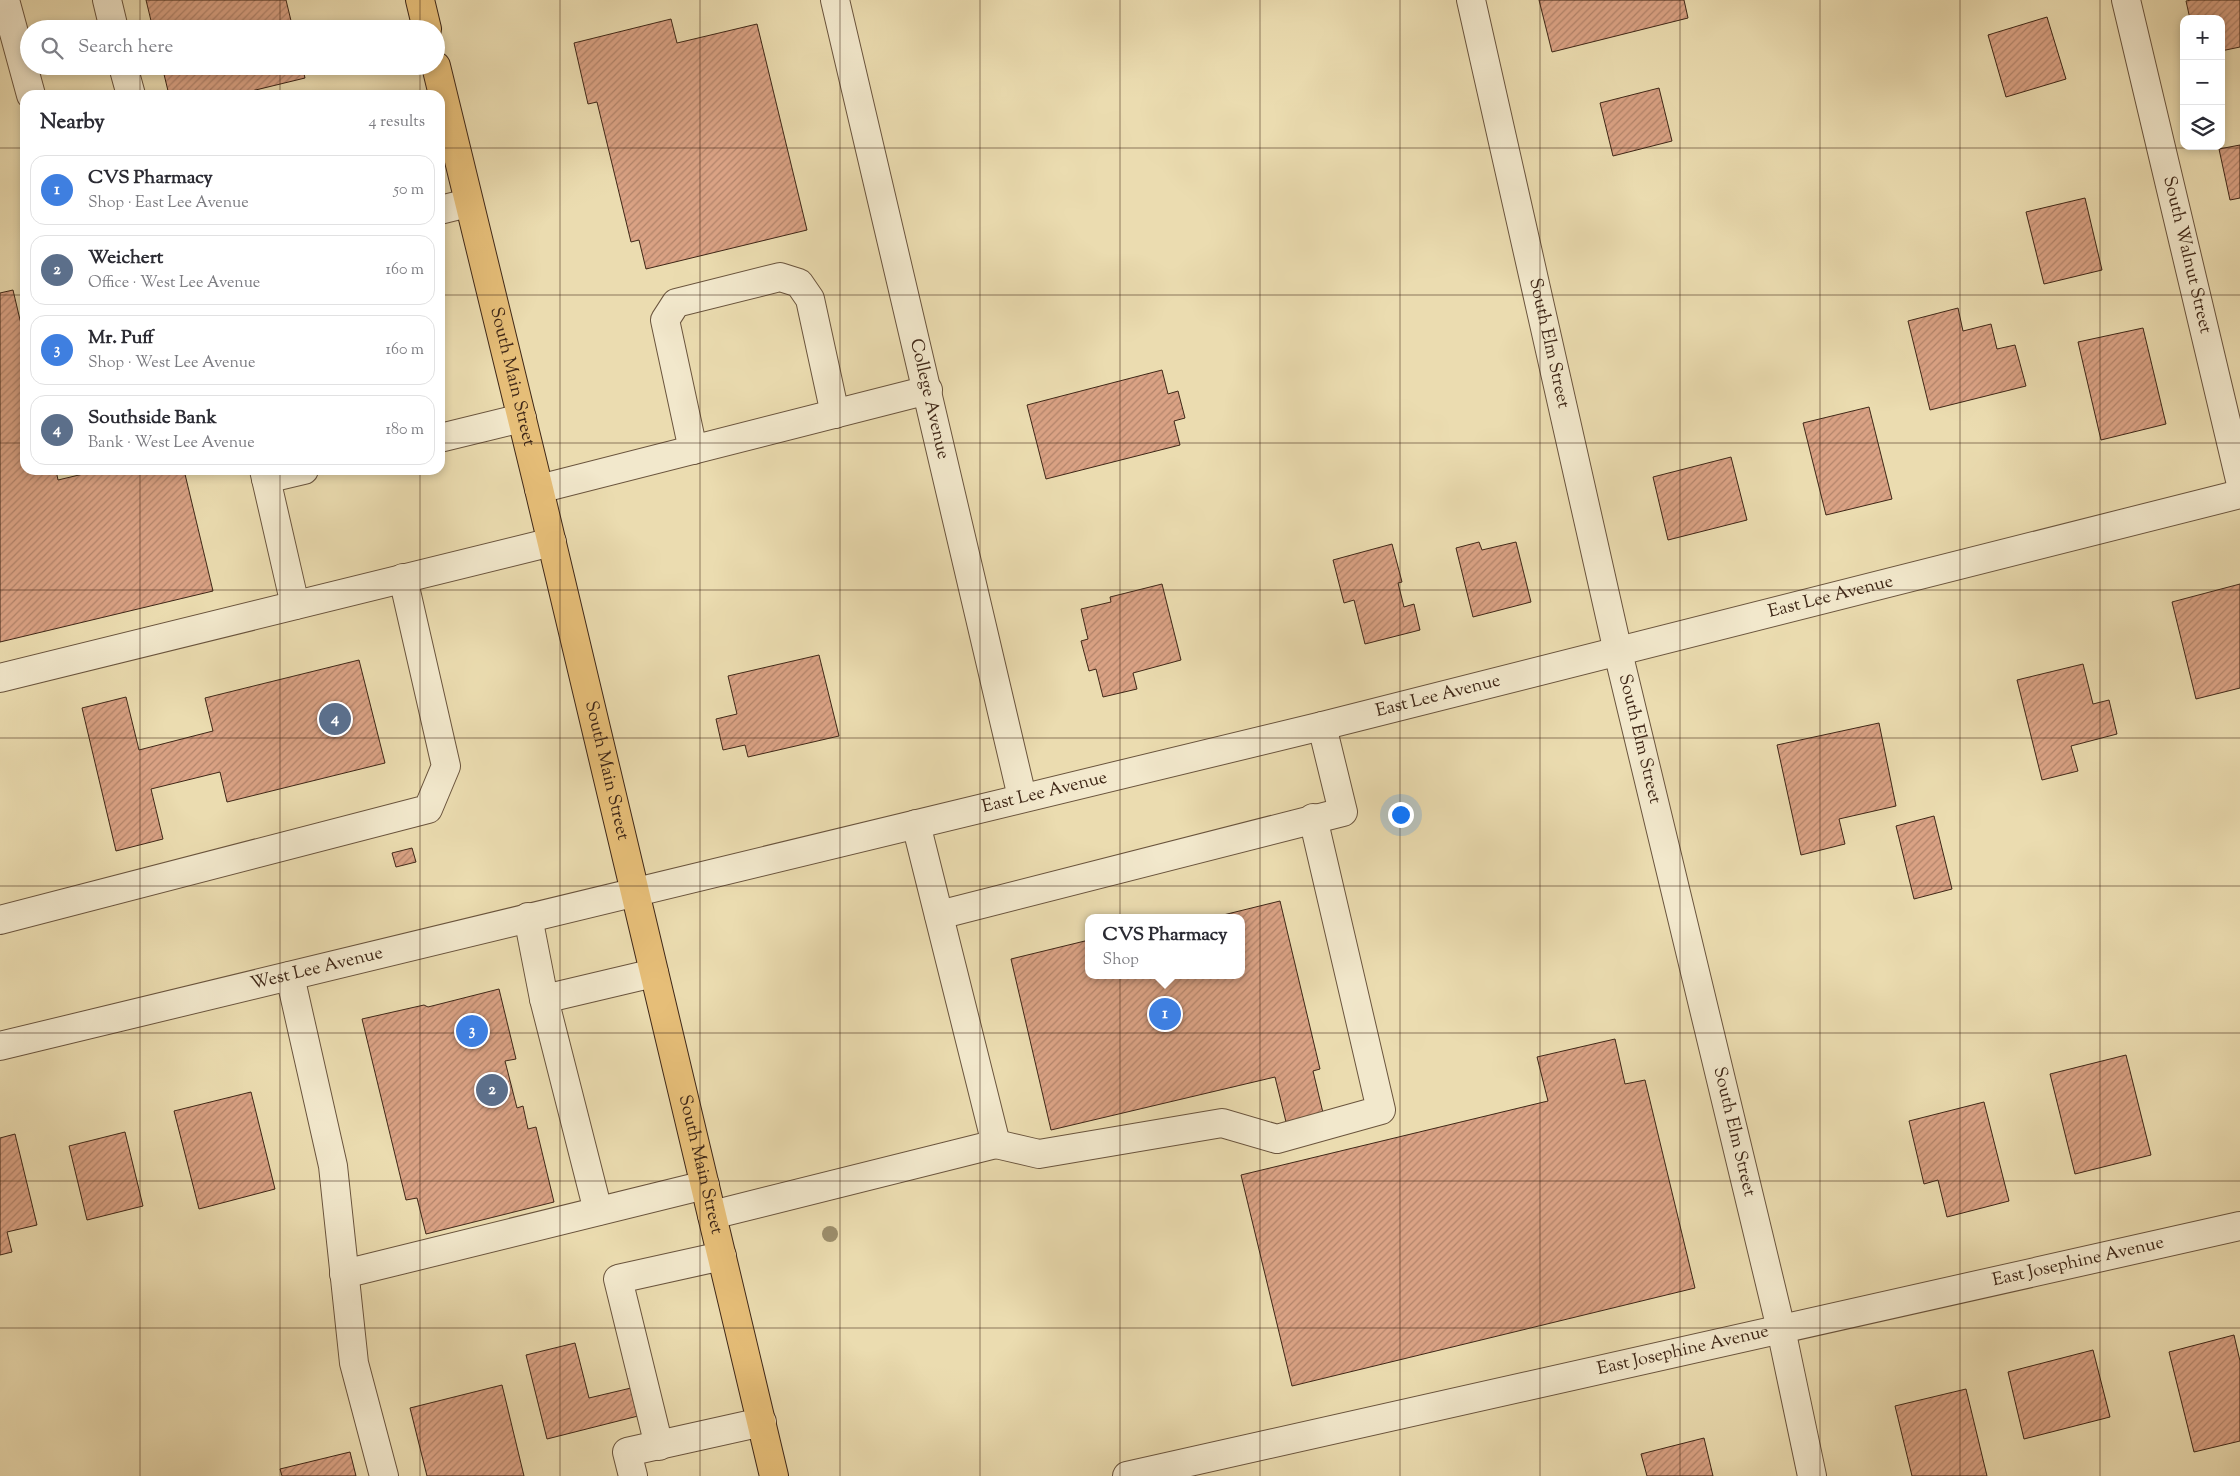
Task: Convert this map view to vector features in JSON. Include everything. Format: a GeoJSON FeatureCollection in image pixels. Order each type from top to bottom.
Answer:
{"type":"FeatureCollection","features":[{"type":"Feature","properties":{"kind":"main road"},"geometry":{"type":"LineString","coordinates":[[420,0],[424,20]]}},
{"type":"Feature","properties":{"kind":"main road","name":"South Main Street"},"geometry":{"type":"LineString","coordinates":[[438,75],[442,90]]}},
{"type":"Feature","properties":{"kind":"main road","name":"South Main Street"},"geometry":{"type":"LineString","coordinates":[[445,105],[552,542],[774,1476]]}},
{"type":"Feature","properties":{"kind":"street"},"geometry":{"type":"LineString","coordinates":[[5,0],[20,57]]}},
{"type":"Feature","properties":{"kind":"street"},"geometry":{"type":"LineString","coordinates":[[107,0],[112,20]]}},
{"type":"Feature","properties":{"kind":"street","name":"College Avenue"},"geometry":{"type":"LineString","coordinates":[[835,0],[1022,797]]}},
{"type":"Feature","properties":{"kind":"street","name":"South Elm Street"},"geometry":{"type":"LineString","coordinates":[[1471,0],[1618,652],[1781,1329],[1812,1476]]}},
{"type":"Feature","properties":{"kind":"street","name":"South Walnut Street"},"geometry":{"type":"LineString","coordinates":[[2126,0],[2240,480]]}},
{"type":"Feature","properties":{"kind":"street"},"geometry":{"type":"LineString","coordinates":[[25,75],[29,90]]}},
{"type":"Feature","properties":{"kind":"street"},"geometry":{"type":"LineString","coordinates":[[126,75],[130,90]]}},
{"type":"Feature","properties":{"kind":"street"},"geometry":{"type":"LineString","coordinates":[[445,209],[468,203]]}},
{"type":"Feature","properties":{"kind":"street"},"geometry":{"type":"LineString","coordinates":[[693,450],[665,320],[676,303],[780,277],[799,283],[810,299],[835,414]]}},
{"type":"Feature","properties":{"kind":"street"},"geometry":{"type":"LineString","coordinates":[[539,489],[928,390]]}},
{"type":"Feature","properties":{"kind":"street"},"geometry":{"type":"LineString","coordinates":[[445,437],[522,418]]}},
{"type":"Feature","properties":{"kind":"street"},"geometry":{"type":"LineString","coordinates":[[265,475],[295,605]]}},
{"type":"Feature","properties":{"kind":"street","name":"East Lee Avenue"},"geometry":{"type":"LineString","coordinates":[[634,891],[1322,726],[2240,494]]}},
{"type":"Feature","properties":{"kind":"street"},"geometry":{"type":"LineString","coordinates":[[0,678],[552,542]]}},
{"type":"Feature","properties":{"kind":"street"},"geometry":{"type":"LineString","coordinates":[[0,920],[428,809],[446,766],[403,578]]}},
{"type":"Feature","properties":{"kind":"street"},"geometry":{"type":"LineString","coordinates":[[939,916],[1313,818],[1343,812],[1322,726]]}},
{"type":"Feature","properties":{"kind":"street"},"geometry":{"type":"LineString","coordinates":[[712,1215],[996,1144],[1039,1154],[1222,1123],[1277,1139],[1381,1110],[1313,818]]}},
{"type":"Feature","properties":{"kind":"street"},"geometry":{"type":"LineString","coordinates":[[916,824],[996,1144]]}},
{"type":"Feature","properties":{"kind":"street","name":"West Lee Avenue"},"geometry":{"type":"LineString","coordinates":[[0,1046],[634,891]]}},
{"type":"Feature","properties":{"kind":"street"},"geometry":{"type":"LineString","coordinates":[[528,917],[544,999],[598,1212]]}},
{"type":"Feature","properties":{"kind":"street"},"geometry":{"type":"LineString","coordinates":[[544,999],[654,973]]}},
{"type":"Feature","properties":{"kind":"street"},"geometry":{"type":"LineString","coordinates":[[290,976],[333,1166],[354,1363],[384,1476]]}},
{"type":"Feature","properties":{"kind":"street"},"geometry":{"type":"LineString","coordinates":[[344,1274],[705,1185]]}},
{"type":"Feature","properties":{"kind":"street","name":"East Josephine Avenue"},"geometry":{"type":"LineString","coordinates":[[1127,1476],[2240,1226]]}},
{"type":"Feature","properties":{"kind":"street"},"geometry":{"type":"LineString","coordinates":[[659,1446],[618,1279],[722,1256]]}},
{"type":"Feature","properties":{"kind":"street"},"geometry":{"type":"LineString","coordinates":[[633,1476],[627,1452],[762,1422]]}},
{"type":"Feature","properties":{"kind":"building"},"geometry":{"type":"Polygon","coordinates":[[[146,0],[286,0],[291,20],[151,20],[146,0]]]}},
{"type":"Feature","properties":{"kind":"building"},"geometry":{"type":"Polygon","coordinates":[[[1539,0],[1684,0],[1688,18],[1552,52],[1539,0]]]}},
{"type":"Feature","properties":{"kind":"building"},"geometry":{"type":"Polygon","coordinates":[[[2240,0],[2240,47],[2225,50],[2225,15],[2189,15],[2186,1],[2240,0]]]}},
{"type":"Feature","properties":{"kind":"building"},"geometry":{"type":"Polygon","coordinates":[[[2047,17],[2066,79],[2006,97],[1988,35],[2047,17]]]}},
{"type":"Feature","properties":{"kind":"building"},"geometry":{"type":"Polygon","coordinates":[[[671,19],[677,43],[757,24],[807,230],[646,269],[639,240],[631,242],[597,102],[588,104],[574,43],[671,19]]]}},
{"type":"Feature","properties":{"kind":"building"},"geometry":{"type":"Polygon","coordinates":[[[164,75],[304,75],[305,78],[256,90],[168,90],[164,75]]]}},
{"type":"Feature","properties":{"kind":"building"},"geometry":{"type":"Polygon","coordinates":[[[1659,88],[1672,141],[1613,156],[1600,103],[1659,88]]]}},
{"type":"Feature","properties":{"kind":"building"},"geometry":{"type":"Polygon","coordinates":[[[2240,145],[2240,198],[2230,200],[2219,150],[2225,150],[2225,148],[2240,145]]]}},
{"type":"Feature","properties":{"kind":"building"},"geometry":{"type":"Polygon","coordinates":[[[2085,198],[2102,270],[2044,284],[2026,212],[2085,198]]]}},
{"type":"Feature","properties":{"kind":"building"},"geometry":{"type":"Polygon","coordinates":[[[13,290],[20,320],[20,475],[57,475],[58,480],[79,475],[185,475],[213,591],[0,642],[0,293],[13,290]]]}},
{"type":"Feature","properties":{"kind":"building"},"geometry":{"type":"Polygon","coordinates":[[[1958,308],[1963,331],[1991,324],[1997,349],[2015,345],[2026,386],[1930,410],[1908,321],[1958,308]]]}},
{"type":"Feature","properties":{"kind":"building"},"geometry":{"type":"Polygon","coordinates":[[[2143,328],[2166,424],[2101,440],[2078,342],[2143,328]]]}},
{"type":"Feature","properties":{"kind":"building"},"geometry":{"type":"Polygon","coordinates":[[[1162,370],[1168,394],[1178,391],[1185,418],[1174,421],[1180,445],[1046,479],[1027,405],[1162,370]]]}},
{"type":"Feature","properties":{"kind":"building"},"geometry":{"type":"Polygon","coordinates":[[[1869,407],[1892,499],[1826,515],[1803,423],[1869,407]]]}},
{"type":"Feature","properties":{"kind":"building"},"geometry":{"type":"Polygon","coordinates":[[[1731,457],[1747,520],[1668,540],[1653,477],[1731,457]]]}},
{"type":"Feature","properties":{"kind":"building"},"geometry":{"type":"Polygon","coordinates":[[[1479,542],[1482,550],[1516,542],[1531,602],[1473,617],[1456,548],[1479,542]]]}},
{"type":"Feature","properties":{"kind":"building"},"geometry":{"type":"Polygon","coordinates":[[[1392,544],[1402,582],[1398,583],[1404,607],[1414,604],[1420,630],[1365,644],[1354,600],[1344,603],[1333,560],[1392,544]]]}},
{"type":"Feature","properties":{"kind":"building"},"geometry":{"type":"Polygon","coordinates":[[[1162,584],[1181,660],[1133,673],[1137,689],[1103,697],[1096,669],[1089,671],[1081,641],[1088,639],[1081,609],[1111,602],[1110,597],[1162,584]]]}},
{"type":"Feature","properties":{"kind":"building"},"geometry":{"type":"Polygon","coordinates":[[[2240,584],[2240,688],[2196,699],[2172,602],[2240,584]]]}},
{"type":"Feature","properties":{"kind":"building"},"geometry":{"type":"Polygon","coordinates":[[[819,655],[839,736],[748,757],[745,745],[723,750],[716,719],[737,714],[728,676],[819,655]]]}},
{"type":"Feature","properties":{"kind":"building"},"geometry":{"type":"Polygon","coordinates":[[[359,660],[385,763],[227,802],[220,772],[151,789],[163,839],[116,851],[82,708],[126,697],[139,750],[213,731],[205,698],[359,660]]]}},
{"type":"Feature","properties":{"kind":"building"},"geometry":{"type":"Polygon","coordinates":[[[2083,664],[2093,704],[2109,700],[2117,734],[2071,746],[2078,771],[2042,780],[2017,680],[2083,664]]]}},
{"type":"Feature","properties":{"kind":"building"},"geometry":{"type":"Polygon","coordinates":[[[1879,723],[1896,806],[1839,819],[1845,844],[1801,855],[1777,745],[1879,723]]]}},
{"type":"Feature","properties":{"kind":"building"},"geometry":{"type":"Polygon","coordinates":[[[1934,816],[1952,889],[1914,899],[1896,826],[1934,816]]]}},
{"type":"Feature","properties":{"kind":"building"},"geometry":{"type":"Polygon","coordinates":[[[412,848],[416,862],[396,867],[392,853],[412,848]]]}},
{"type":"Feature","properties":{"kind":"building"},"geometry":{"type":"Polygon","coordinates":[[[1280,901],[1320,1069],[1313,1071],[1324,1117],[1287,1126],[1275,1077],[1051,1130],[1011,959],[1085,941],[1085,979],[1245,979],[1245,914],[1227,914],[1280,901]]]}},
{"type":"Feature","properties":{"kind":"building"},"geometry":{"type":"Polygon","coordinates":[[[499,989],[516,1059],[505,1061],[517,1108],[523,1106],[528,1129],[536,1127],[554,1202],[426,1234],[417,1198],[406,1200],[362,1019],[424,1005],[428,1007],[499,989]]]}},
{"type":"Feature","properties":{"kind":"building"},"geometry":{"type":"Polygon","coordinates":[[[1615,1039],[1625,1084],[1645,1080],[1695,1288],[1292,1386],[1241,1175],[1548,1101],[1537,1057],[1615,1039]]]}},
{"type":"Feature","properties":{"kind":"building"},"geometry":{"type":"Polygon","coordinates":[[[2126,1055],[2151,1155],[2075,1174],[2050,1074],[2126,1055]]]}},
{"type":"Feature","properties":{"kind":"building"},"geometry":{"type":"Polygon","coordinates":[[[251,1092],[275,1189],[199,1209],[174,1111],[251,1092]]]}},
{"type":"Feature","properties":{"kind":"building"},"geometry":{"type":"Polygon","coordinates":[[[1984,1102],[2009,1201],[1947,1217],[1938,1180],[1924,1184],[1909,1121],[1984,1102]]]}},
{"type":"Feature","properties":{"kind":"building"},"geometry":{"type":"Polygon","coordinates":[[[125,1132],[143,1206],[87,1220],[69,1146],[125,1132]]]}},
{"type":"Feature","properties":{"kind":"building"},"geometry":{"type":"Polygon","coordinates":[[[15,1134],[37,1225],[7,1232],[12,1252],[0,1255],[0,1138],[15,1134]]]}},
{"type":"Feature","properties":{"kind":"building"},"geometry":{"type":"Polygon","coordinates":[[[2234,1335],[2240,1361],[2240,1441],[2194,1452],[2169,1352],[2234,1335]]]}},
{"type":"Feature","properties":{"kind":"building"},"geometry":{"type":"Polygon","coordinates":[[[575,1343],[589,1398],[631,1388],[638,1416],[547,1439],[526,1355],[575,1343]]]}},
{"type":"Feature","properties":{"kind":"building"},"geometry":{"type":"Polygon","coordinates":[[[2093,1350],[2110,1417],[2024,1439],[2008,1372],[2093,1350]]]}},
{"type":"Feature","properties":{"kind":"building"},"geometry":{"type":"Polygon","coordinates":[[[502,1385],[524,1476],[427,1476],[410,1408],[502,1385]]]}},
{"type":"Feature","properties":{"kind":"building"},"geometry":{"type":"Polygon","coordinates":[[[1966,1389],[1987,1476],[1912,1476],[1895,1406],[1966,1389]]]}},
{"type":"Feature","properties":{"kind":"building"},"geometry":{"type":"Polygon","coordinates":[[[1704,1438],[1713,1476],[1647,1476],[1641,1454],[1704,1438]]]}},
{"type":"Feature","properties":{"kind":"building"},"geometry":{"type":"Polygon","coordinates":[[[350,1452],[356,1476],[282,1476],[280,1469],[350,1452]]]}},
{"type":"Feature","properties":{"kind":"place","name":"Southside Bank"},"geometry":{"type":"Point","coordinates":[335,719]}},
{"type":"Feature","properties":{"kind":"place","name":"CVS Pharmacy"},"geometry":{"type":"Point","coordinates":[1165,1014]}},
{"type":"Feature","properties":{"kind":"place","name":"Mr. Puff"},"geometry":{"type":"Point","coordinates":[472,1031]}},
{"type":"Feature","properties":{"kind":"place","name":"Weichert"},"geometry":{"type":"Point","coordinates":[492,1090]}}]}
